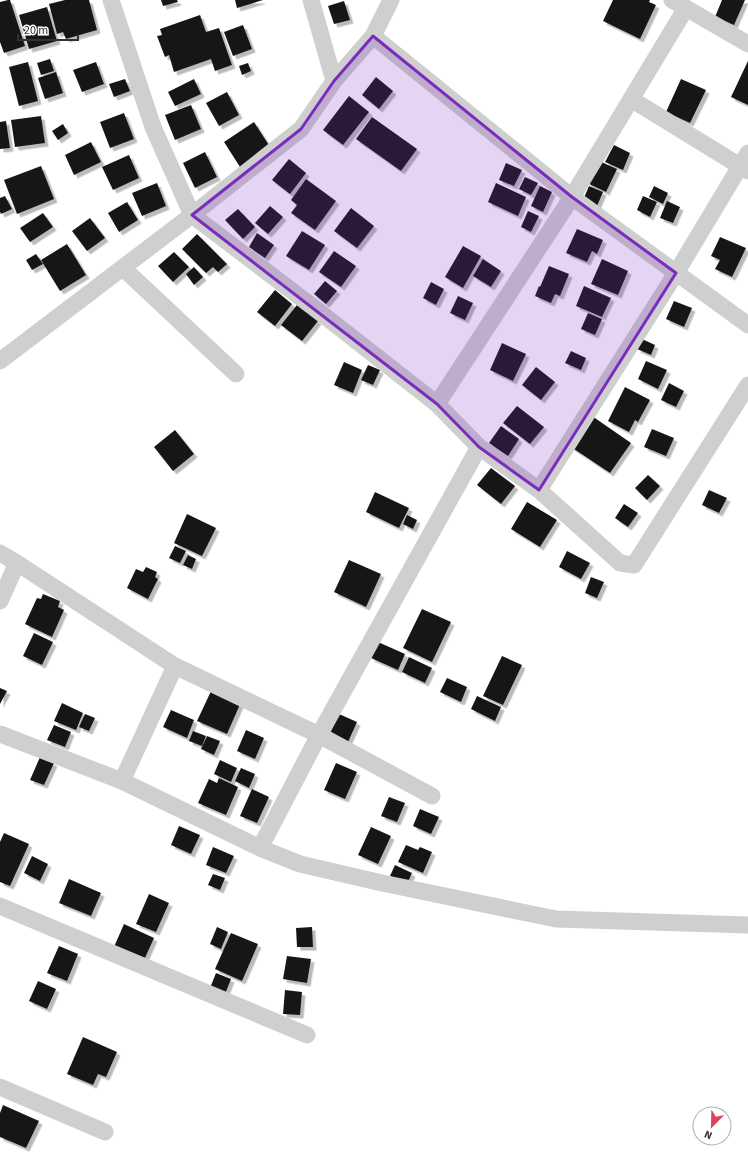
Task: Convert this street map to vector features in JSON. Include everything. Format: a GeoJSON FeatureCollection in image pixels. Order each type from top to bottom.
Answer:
{"type":"FeatureCollection","features":[{"type":"Feature","properties":{"kind":"street"},"geometry":{"type":"LineString","coordinates":[[111,0],[153,127],[192,215],[437,404],[479,447],[539,490],[620,563],[634,565],[748,386]]}},
{"type":"Feature","properties":{"kind":"street"},"geometry":{"type":"LineString","coordinates":[[311,0],[334,81]]}},
{"type":"Feature","properties":{"kind":"street"},"geometry":{"type":"LineString","coordinates":[[0,362],[192,215],[300,129],[334,81],[373,36],[392,0]]}},
{"type":"Feature","properties":{"kind":"street"},"geometry":{"type":"LineString","coordinates":[[437,404],[572,198],[631,100],[679,4],[748,44]]}},
{"type":"Feature","properties":{"kind":"street"},"geometry":{"type":"LineString","coordinates":[[373,36],[572,198],[748,325]]}},
{"type":"Feature","properties":{"kind":"street"},"geometry":{"type":"LineString","coordinates":[[539,490],[745,163],[631,100]]}},
{"type":"Feature","properties":{"kind":"street"},"geometry":{"type":"LineString","coordinates":[[123,268],[236,374]]}},
{"type":"Feature","properties":{"kind":"street"},"geometry":{"type":"LineString","coordinates":[[260,848],[319,735],[479,447]]}},
{"type":"Feature","properties":{"kind":"street"},"geometry":{"type":"LineString","coordinates":[[0,553],[175,666],[319,735],[432,796]]}},
{"type":"Feature","properties":{"kind":"street"},"geometry":{"type":"LineString","coordinates":[[0,601],[17,563]]}},
{"type":"Feature","properties":{"kind":"street"},"geometry":{"type":"LineString","coordinates":[[122,781],[175,666]]}},
{"type":"Feature","properties":{"kind":"street"},"geometry":{"type":"LineString","coordinates":[[0,734],[122,781],[260,848],[300,864],[382,883],[556,919],[748,925]]}},
{"type":"Feature","properties":{"kind":"street"},"geometry":{"type":"LineString","coordinates":[[0,906],[307,1035]]}},
{"type":"Feature","properties":{"kind":"street"},"geometry":{"type":"LineString","coordinates":[[0,1087],[105,1132]]}},
{"type":"Feature","properties":{"kind":"highlighted area"},"geometry":{"type":"Polygon","coordinates":[[[373,36],[572,197],[676,273],[539,490],[479,447],[437,404],[192,215],[301,129],[334,81],[373,36]]]}},
{"type":"Feature","properties":{"kind":"building"},"geometry":{"type":"Polygon","coordinates":[[[10,0],[25,46],[4,53],[0,42],[0,2],[10,0]]]}},
{"type":"Feature","properties":{"kind":"building"},"geometry":{"type":"Polygon","coordinates":[[[65,0],[89,0],[97,30],[66,39],[63,32],[57,34],[49,4],[65,0]]]}},
{"type":"Feature","properties":{"kind":"building"},"geometry":{"type":"Polygon","coordinates":[[[161,0],[177,0],[178,2],[163,6],[161,0]]]}},
{"type":"Feature","properties":{"kind":"building"},"geometry":{"type":"Polygon","coordinates":[[[235,0],[263,0],[237,8],[235,0]]]}},
{"type":"Feature","properties":{"kind":"building"},"geometry":{"type":"Polygon","coordinates":[[[613,0],[650,0],[649,2],[656,5],[640,39],[603,21],[613,0]]]}},
{"type":"Feature","properties":{"kind":"building"},"geometry":{"type":"Polygon","coordinates":[[[722,0],[745,0],[734,25],[715,17],[722,0]]]}},
{"type":"Feature","properties":{"kind":"building"},"geometry":{"type":"Polygon","coordinates":[[[344,1],[350,20],[334,24],[328,6],[344,1]]]}},
{"type":"Feature","properties":{"kind":"building"},"geometry":{"type":"Polygon","coordinates":[[[47,7],[57,41],[29,49],[19,15],[47,7]]]}},
{"type":"Feature","properties":{"kind":"building"},"geometry":{"type":"Polygon","coordinates":[[[200,15],[206,32],[219,28],[232,65],[215,71],[211,59],[174,72],[169,55],[165,57],[157,36],[162,35],[160,29],[200,15]]]}},
{"type":"Feature","properties":{"kind":"building"},"geometry":{"type":"Polygon","coordinates":[[[243,25],[252,49],[233,56],[224,32],[243,25]]]}},
{"type":"Feature","properties":{"kind":"building"},"geometry":{"type":"Polygon","coordinates":[[[50,59],[54,71],[41,75],[37,63],[50,59]]]}},
{"type":"Feature","properties":{"kind":"building"},"geometry":{"type":"Polygon","coordinates":[[[748,61],[748,105],[731,97],[748,61]]]}},
{"type":"Feature","properties":{"kind":"building"},"geometry":{"type":"Polygon","coordinates":[[[28,62],[38,101],[19,106],[9,67],[28,62]]]}},
{"type":"Feature","properties":{"kind":"building"},"geometry":{"type":"Polygon","coordinates":[[[96,62],[104,84],[82,92],[73,70],[96,62]]]}},
{"type":"Feature","properties":{"kind":"building"},"geometry":{"type":"Polygon","coordinates":[[[248,63],[251,71],[242,75],[239,66],[248,63]]]}},
{"type":"Feature","properties":{"kind":"building"},"geometry":{"type":"Polygon","coordinates":[[[56,72],[63,93],[45,99],[38,78],[56,72]]]}},
{"type":"Feature","properties":{"kind":"building"},"geometry":{"type":"Polygon","coordinates":[[[376,77],[393,91],[379,109],[362,95],[376,77]]]}},
{"type":"Feature","properties":{"kind":"building"},"geometry":{"type":"Polygon","coordinates":[[[125,79],[130,91],[114,97],[109,84],[125,79]]]}},
{"type":"Feature","properties":{"kind":"building"},"geometry":{"type":"Polygon","coordinates":[[[194,79],[201,94],[175,106],[168,92],[194,79]]]}},
{"type":"Feature","properties":{"kind":"building"},"geometry":{"type":"Polygon","coordinates":[[[681,79],[706,90],[690,123],[666,112],[681,79]]]}},
{"type":"Feature","properties":{"kind":"building"},"geometry":{"type":"Polygon","coordinates":[[[227,92],[239,115],[219,126],[206,103],[227,92]]]}},
{"type":"Feature","properties":{"kind":"building"},"geometry":{"type":"Polygon","coordinates":[[[349,96],[369,112],[343,145],[323,130],[349,96]]]}},
{"type":"Feature","properties":{"kind":"building"},"geometry":{"type":"Polygon","coordinates":[[[191,105],[201,129],[175,140],[165,115],[191,105]]]}},
{"type":"Feature","properties":{"kind":"building"},"geometry":{"type":"Polygon","coordinates":[[[124,113],[134,139],[110,148],[100,122],[124,113]]]}},
{"type":"Feature","properties":{"kind":"building"},"geometry":{"type":"Polygon","coordinates":[[[41,116],[45,143],[15,147],[11,120],[41,116]]]}},
{"type":"Feature","properties":{"kind":"building"},"geometry":{"type":"Polygon","coordinates":[[[372,117],[417,149],[401,171],[356,139],[372,117]]]}},
{"type":"Feature","properties":{"kind":"building"},"geometry":{"type":"Polygon","coordinates":[[[6,121],[10,148],[0,149],[0,122],[6,121]]]}},
{"type":"Feature","properties":{"kind":"building"},"geometry":{"type":"Polygon","coordinates":[[[254,122],[272,150],[242,170],[224,142],[254,122]]]}},
{"type":"Feature","properties":{"kind":"building"},"geometry":{"type":"Polygon","coordinates":[[[63,124],[68,133],[58,140],[52,131],[63,124]]]}},
{"type":"Feature","properties":{"kind":"building"},"geometry":{"type":"Polygon","coordinates":[[[91,142],[101,162],[74,175],[65,155],[91,142]]]}},
{"type":"Feature","properties":{"kind":"building"},"geometry":{"type":"Polygon","coordinates":[[[614,145],[630,153],[623,170],[605,162],[614,145]]]}},
{"type":"Feature","properties":{"kind":"building"},"geometry":{"type":"Polygon","coordinates":[[[205,152],[217,177],[195,188],[183,163],[205,152]]]}},
{"type":"Feature","properties":{"kind":"building"},"geometry":{"type":"Polygon","coordinates":[[[129,155],[139,178],[113,190],[102,167],[129,155]]]}},
{"type":"Feature","properties":{"kind":"building"},"geometry":{"type":"Polygon","coordinates":[[[289,159],[306,173],[290,194],[272,180],[289,159]]]}},
{"type":"Feature","properties":{"kind":"building"},"geometry":{"type":"Polygon","coordinates":[[[597,160],[617,169],[606,192],[587,183],[597,160]]]}},
{"type":"Feature","properties":{"kind":"building"},"geometry":{"type":"Polygon","coordinates":[[[506,163],[522,170],[514,186],[499,180],[506,163]]]}},
{"type":"Feature","properties":{"kind":"building"},"geometry":{"type":"Polygon","coordinates":[[[41,166],[54,199],[17,214],[4,180],[41,166]]]}},
{"type":"Feature","properties":{"kind":"building"},"geometry":{"type":"Polygon","coordinates":[[[525,177],[538,183],[531,195],[519,189],[525,177]]]}},
{"type":"Feature","properties":{"kind":"building"},"geometry":{"type":"Polygon","coordinates":[[[306,179],[336,201],[315,230],[291,213],[297,205],[291,200],[306,179]]]}},
{"type":"Feature","properties":{"kind":"building"},"geometry":{"type":"Polygon","coordinates":[[[157,183],[166,206],[142,216],[132,193],[157,183]]]}},
{"type":"Feature","properties":{"kind":"building"},"geometry":{"type":"Polygon","coordinates":[[[496,183],[526,197],[518,216],[488,202],[496,183]]]}},
{"type":"Feature","properties":{"kind":"building"},"geometry":{"type":"Polygon","coordinates":[[[540,186],[552,192],[543,212],[531,206],[540,186]]]}},
{"type":"Feature","properties":{"kind":"building"},"geometry":{"type":"Polygon","coordinates":[[[589,186],[603,192],[597,206],[583,200],[589,186]]]}},
{"type":"Feature","properties":{"kind":"building"},"geometry":{"type":"Polygon","coordinates":[[[654,186],[668,193],[663,204],[649,197],[654,186]]]}},
{"type":"Feature","properties":{"kind":"building"},"geometry":{"type":"Polygon","coordinates":[[[5,196],[12,209],[1,214],[0,198],[5,196]]]}},
{"type":"Feature","properties":{"kind":"building"},"geometry":{"type":"Polygon","coordinates":[[[643,196],[657,202],[650,217],[637,210],[643,196]]]}},
{"type":"Feature","properties":{"kind":"building"},"geometry":{"type":"Polygon","coordinates":[[[667,201],[680,207],[673,223],[660,218],[667,201]]]}},
{"type":"Feature","properties":{"kind":"building"},"geometry":{"type":"Polygon","coordinates":[[[127,202],[138,220],[119,232],[108,213],[127,202]]]}},
{"type":"Feature","properties":{"kind":"building"},"geometry":{"type":"Polygon","coordinates":[[[270,206],[283,217],[268,234],[255,223],[270,206]]]}},
{"type":"Feature","properties":{"kind":"building"},"geometry":{"type":"Polygon","coordinates":[[[351,208],[374,226],[357,248],[334,231],[351,208]]]}},
{"type":"Feature","properties":{"kind":"building"},"geometry":{"type":"Polygon","coordinates":[[[238,209],[255,227],[243,239],[225,220],[238,209]]]}},
{"type":"Feature","properties":{"kind":"building"},"geometry":{"type":"Polygon","coordinates":[[[528,211],[539,216],[531,232],[521,227],[528,211]]]}},
{"type":"Feature","properties":{"kind":"building"},"geometry":{"type":"Polygon","coordinates":[[[43,213],[53,227],[30,242],[20,228],[43,213]]]}},
{"type":"Feature","properties":{"kind":"building"},"geometry":{"type":"Polygon","coordinates":[[[90,218],[105,238],[87,251],[72,231],[90,218]]]}},
{"type":"Feature","properties":{"kind":"building"},"geometry":{"type":"Polygon","coordinates":[[[577,229],[603,240],[597,254],[592,251],[587,262],[566,253],[577,229]]]}},
{"type":"Feature","properties":{"kind":"building"},"geometry":{"type":"Polygon","coordinates":[[[302,231],[325,245],[309,270],[286,256],[302,231]]]}},
{"type":"Feature","properties":{"kind":"building"},"geometry":{"type":"Polygon","coordinates":[[[257,233],[274,245],[265,258],[249,247],[257,233]]]}},
{"type":"Feature","properties":{"kind":"building"},"geometry":{"type":"Polygon","coordinates":[[[197,234],[227,264],[218,272],[213,267],[206,273],[182,249],[197,234]]]}},
{"type":"Feature","properties":{"kind":"building"},"geometry":{"type":"Polygon","coordinates":[[[720,237],[746,248],[732,277],[715,269],[720,260],[711,256],[720,237]]]}},
{"type":"Feature","properties":{"kind":"building"},"geometry":{"type":"Polygon","coordinates":[[[67,244],[86,275],[60,291],[41,260],[67,244]]]}},
{"type":"Feature","properties":{"kind":"building"},"geometry":{"type":"Polygon","coordinates":[[[463,246],[481,256],[463,288],[445,277],[463,246]]]}},
{"type":"Feature","properties":{"kind":"building"},"geometry":{"type":"Polygon","coordinates":[[[334,251],[356,266],[341,287],[319,272],[334,251]]]}},
{"type":"Feature","properties":{"kind":"building"},"geometry":{"type":"Polygon","coordinates":[[[174,252],[189,267],[173,282],[158,266],[174,252]]]}},
{"type":"Feature","properties":{"kind":"building"},"geometry":{"type":"Polygon","coordinates":[[[36,254],[43,264],[32,270],[26,260],[36,254]]]}},
{"type":"Feature","properties":{"kind":"building"},"geometry":{"type":"Polygon","coordinates":[[[483,259],[501,271],[491,287],[473,276],[483,259]]]}},
{"type":"Feature","properties":{"kind":"building"},"geometry":{"type":"Polygon","coordinates":[[[602,259],[628,271],[618,295],[591,284],[602,259]]]}},
{"type":"Feature","properties":{"kind":"building"},"geometry":{"type":"Polygon","coordinates":[[[549,266],[569,274],[560,296],[555,294],[551,303],[535,296],[549,266]]]}},
{"type":"Feature","properties":{"kind":"building"},"geometry":{"type":"Polygon","coordinates":[[[194,267],[203,277],[194,285],[186,274],[194,267]]]}},
{"type":"Feature","properties":{"kind":"building"},"geometry":{"type":"Polygon","coordinates":[[[325,281],[337,291],[326,304],[314,294],[325,281]]]}},
{"type":"Feature","properties":{"kind":"building"},"geometry":{"type":"Polygon","coordinates":[[[431,282],[444,289],[436,305],[423,298],[431,282]]]}},
{"type":"Feature","properties":{"kind":"building"},"geometry":{"type":"Polygon","coordinates":[[[584,286],[611,298],[602,317],[576,306],[584,286]]]}},
{"type":"Feature","properties":{"kind":"building"},"geometry":{"type":"Polygon","coordinates":[[[275,290],[292,304],[275,326],[257,312],[275,290]]]}},
{"type":"Feature","properties":{"kind":"building"},"geometry":{"type":"Polygon","coordinates":[[[458,296],[473,303],[465,320],[450,313],[458,296]]]}},
{"type":"Feature","properties":{"kind":"building"},"geometry":{"type":"Polygon","coordinates":[[[674,301],[692,308],[684,327],[666,319],[674,301]]]}},
{"type":"Feature","properties":{"kind":"building"},"geometry":{"type":"Polygon","coordinates":[[[297,305],[318,321],[302,341],[281,325],[297,305]]]}},
{"type":"Feature","properties":{"kind":"building"},"geometry":{"type":"Polygon","coordinates":[[[588,313],[602,319],[595,335],[581,329],[588,313]]]}},
{"type":"Feature","properties":{"kind":"building"},"geometry":{"type":"Polygon","coordinates":[[[642,339],[655,345],[651,355],[637,349],[642,339]]]}},
{"type":"Feature","properties":{"kind":"building"},"geometry":{"type":"Polygon","coordinates":[[[502,343],[526,354],[513,381],[490,370],[502,343]]]}},
{"type":"Feature","properties":{"kind":"building"},"geometry":{"type":"Polygon","coordinates":[[[571,351],[586,358],[581,370],[565,363],[571,351]]]}},
{"type":"Feature","properties":{"kind":"building"},"geometry":{"type":"Polygon","coordinates":[[[646,361],[667,370],[658,389],[638,379],[646,361]]]}},
{"type":"Feature","properties":{"kind":"building"},"geometry":{"type":"Polygon","coordinates":[[[344,362],[362,370],[353,393],[334,385],[344,362]]]}},
{"type":"Feature","properties":{"kind":"building"},"geometry":{"type":"Polygon","coordinates":[[[368,365],[380,370],[373,385],[361,380],[368,365]]]}},
{"type":"Feature","properties":{"kind":"building"},"geometry":{"type":"Polygon","coordinates":[[[536,367],[555,382],[541,400],[522,385],[536,367]]]}},
{"type":"Feature","properties":{"kind":"building"},"geometry":{"type":"Polygon","coordinates":[[[669,383],[684,391],[676,407],[661,400],[669,383]]]}},
{"type":"Feature","properties":{"kind":"building"},"geometry":{"type":"Polygon","coordinates":[[[625,387],[650,400],[638,422],[635,420],[629,432],[608,421],[625,387]]]}},
{"type":"Feature","properties":{"kind":"building"},"geometry":{"type":"Polygon","coordinates":[[[517,406],[544,427],[530,444],[503,423],[517,406]]]}},
{"type":"Feature","properties":{"kind":"building"},"geometry":{"type":"Polygon","coordinates":[[[592,416],[631,443],[610,473],[571,447],[592,416]]]}},
{"type":"Feature","properties":{"kind":"building"},"geometry":{"type":"Polygon","coordinates":[[[501,426],[519,439],[508,456],[489,443],[501,426]]]}},
{"type":"Feature","properties":{"kind":"building"},"geometry":{"type":"Polygon","coordinates":[[[652,429],[674,438],[666,456],[644,447],[652,429]]]}},
{"type":"Feature","properties":{"kind":"building"},"geometry":{"type":"Polygon","coordinates":[[[175,430],[194,454],[173,471],[154,447],[175,430]]]}},
{"type":"Feature","properties":{"kind":"building"},"geometry":{"type":"Polygon","coordinates":[[[491,468],[515,486],[501,504],[477,485],[491,468]]]}},
{"type":"Feature","properties":{"kind":"building"},"geometry":{"type":"Polygon","coordinates":[[[648,475],[660,486],[647,500],[635,488],[648,475]]]}},
{"type":"Feature","properties":{"kind":"building"},"geometry":{"type":"Polygon","coordinates":[[[709,490],[727,498],[719,513],[702,505],[709,490]]]}},
{"type":"Feature","properties":{"kind":"building"},"geometry":{"type":"Polygon","coordinates":[[[375,492],[409,508],[399,528],[366,512],[375,492]]]}},
{"type":"Feature","properties":{"kind":"building"},"geometry":{"type":"Polygon","coordinates":[[[527,502],[557,520],[540,547],[511,529],[527,502]]]}},
{"type":"Feature","properties":{"kind":"building"},"geometry":{"type":"Polygon","coordinates":[[[624,504],[638,513],[628,527],[615,518],[624,504]]]}},
{"type":"Feature","properties":{"kind":"building"},"geometry":{"type":"Polygon","coordinates":[[[187,514],[216,528],[202,556],[174,543],[187,514]]]}},
{"type":"Feature","properties":{"kind":"building"},"geometry":{"type":"Polygon","coordinates":[[[407,515],[417,520],[413,529],[403,524],[407,515]]]}},
{"type":"Feature","properties":{"kind":"building"},"geometry":{"type":"Polygon","coordinates":[[[175,546],[186,551],[180,563],[169,558],[175,546]]]}},
{"type":"Feature","properties":{"kind":"building"},"geometry":{"type":"Polygon","coordinates":[[[567,551],[590,563],[581,579],[559,567],[567,551]]]}},
{"type":"Feature","properties":{"kind":"building"},"geometry":{"type":"Polygon","coordinates":[[[188,555],[196,559],[192,569],[183,565],[188,555]]]}},
{"type":"Feature","properties":{"kind":"building"},"geometry":{"type":"Polygon","coordinates":[[[349,560],[381,574],[366,607],[334,592],[349,560]]]}},
{"type":"Feature","properties":{"kind":"building"},"geometry":{"type":"Polygon","coordinates":[[[146,567],[157,572],[155,577],[158,579],[148,599],[127,588],[136,569],[143,572],[146,567]]]}},
{"type":"Feature","properties":{"kind":"building"},"geometry":{"type":"Polygon","coordinates":[[[591,577],[604,582],[597,598],[585,593],[591,577]]]}},
{"type":"Feature","properties":{"kind":"building"},"geometry":{"type":"Polygon","coordinates":[[[43,594],[60,601],[58,607],[64,610],[52,637],[25,624],[37,598],[41,599],[43,594]]]}},
{"type":"Feature","properties":{"kind":"building"},"geometry":{"type":"Polygon","coordinates":[[[422,609],[451,622],[432,662],[403,648],[422,609]]]}},
{"type":"Feature","properties":{"kind":"building"},"geometry":{"type":"Polygon","coordinates":[[[34,633],[53,642],[42,665],[23,656],[34,633]]]}},
{"type":"Feature","properties":{"kind":"building"},"geometry":{"type":"Polygon","coordinates":[[[378,642],[405,654],[398,670],[371,658],[378,642]]]}},
{"type":"Feature","properties":{"kind":"building"},"geometry":{"type":"Polygon","coordinates":[[[502,656],[522,665],[503,705],[483,696],[502,656]]]}},
{"type":"Feature","properties":{"kind":"building"},"geometry":{"type":"Polygon","coordinates":[[[409,657],[432,668],[425,683],[402,672],[409,657]]]}},
{"type":"Feature","properties":{"kind":"building"},"geometry":{"type":"Polygon","coordinates":[[[447,678],[467,687],[461,702],[440,692],[447,678]]]}},
{"type":"Feature","properties":{"kind":"building"},"geometry":{"type":"Polygon","coordinates":[[[0,688],[7,691],[0,704],[0,688]]]}},
{"type":"Feature","properties":{"kind":"building"},"geometry":{"type":"Polygon","coordinates":[[[212,689],[241,702],[227,734],[197,721],[212,689]]]}},
{"type":"Feature","properties":{"kind":"building"},"geometry":{"type":"Polygon","coordinates":[[[477,696],[501,707],[495,721],[471,709],[477,696]]]}},
{"type":"Feature","properties":{"kind":"building"},"geometry":{"type":"Polygon","coordinates":[[[62,703],[83,713],[76,730],[54,721],[62,703]]]}},
{"type":"Feature","properties":{"kind":"building"},"geometry":{"type":"Polygon","coordinates":[[[171,710],[194,720],[187,738],[163,727],[171,710]]]}},
{"type":"Feature","properties":{"kind":"building"},"geometry":{"type":"Polygon","coordinates":[[[85,714],[95,718],[89,731],[79,727],[85,714]]]}},
{"type":"Feature","properties":{"kind":"building"},"geometry":{"type":"Polygon","coordinates":[[[339,714],[357,722],[348,742],[330,733],[339,714]]]}},
{"type":"Feature","properties":{"kind":"building"},"geometry":{"type":"Polygon","coordinates":[[[54,725],[71,732],[65,747],[47,740],[54,725]]]}},
{"type":"Feature","properties":{"kind":"building"},"geometry":{"type":"Polygon","coordinates":[[[246,730],[264,738],[255,759],[237,751],[246,730]]]}},
{"type":"Feature","properties":{"kind":"building"},"geometry":{"type":"Polygon","coordinates":[[[193,731],[206,736],[202,746],[189,741],[193,731]]]}},
{"type":"Feature","properties":{"kind":"building"},"geometry":{"type":"Polygon","coordinates":[[[207,736],[220,741],[214,755],[201,749],[207,736]]]}},
{"type":"Feature","properties":{"kind":"building"},"geometry":{"type":"Polygon","coordinates":[[[40,757],[54,763],[44,785],[30,780],[40,757]]]}},
{"type":"Feature","properties":{"kind":"building"},"geometry":{"type":"Polygon","coordinates":[[[220,760],[237,768],[231,782],[214,774],[220,760]]]}},
{"type":"Feature","properties":{"kind":"building"},"geometry":{"type":"Polygon","coordinates":[[[336,763],[357,772],[345,799],[324,790],[336,763]]]}},
{"type":"Feature","properties":{"kind":"building"},"geometry":{"type":"Polygon","coordinates":[[[241,768],[255,774],[249,788],[235,781],[241,768]]]}},
{"type":"Feature","properties":{"kind":"building"},"geometry":{"type":"Polygon","coordinates":[[[219,778],[238,787],[226,815],[198,803],[209,779],[217,783],[219,778]]]}},
{"type":"Feature","properties":{"kind":"building"},"geometry":{"type":"Polygon","coordinates":[[[252,789],[269,797],[257,823],[240,816],[252,789]]]}},
{"type":"Feature","properties":{"kind":"building"},"geometry":{"type":"Polygon","coordinates":[[[389,797],[405,803],[397,822],[381,816],[389,797]]]}},
{"type":"Feature","properties":{"kind":"building"},"geometry":{"type":"Polygon","coordinates":[[[420,809],[439,817],[431,834],[413,826],[420,809]]]}},
{"type":"Feature","properties":{"kind":"building"},"geometry":{"type":"Polygon","coordinates":[[[179,826],[200,835],[191,854],[171,845],[179,826]]]}},
{"type":"Feature","properties":{"kind":"building"},"geometry":{"type":"Polygon","coordinates":[[[371,827],[391,836],[378,864],[358,855],[371,827]]]}},
{"type":"Feature","properties":{"kind":"building"},"geometry":{"type":"Polygon","coordinates":[[[4,833],[29,844],[10,886],[0,882],[0,842],[4,833]]]}},
{"type":"Feature","properties":{"kind":"building"},"geometry":{"type":"Polygon","coordinates":[[[406,845],[418,850],[420,847],[432,852],[423,873],[398,862],[406,845]]]}},
{"type":"Feature","properties":{"kind":"building"},"geometry":{"type":"Polygon","coordinates":[[[213,847],[234,856],[226,873],[206,865],[213,847]]]}},
{"type":"Feature","properties":{"kind":"building"},"geometry":{"type":"Polygon","coordinates":[[[32,856],[48,864],[40,881],[24,873],[32,856]]]}},
{"type":"Feature","properties":{"kind":"building"},"geometry":{"type":"Polygon","coordinates":[[[395,865],[412,873],[407,884],[390,876],[395,865]]]}},
{"type":"Feature","properties":{"kind":"building"},"geometry":{"type":"Polygon","coordinates":[[[213,874],[225,878],[220,890],[208,885],[213,874]]]}},
{"type":"Feature","properties":{"kind":"building"},"geometry":{"type":"Polygon","coordinates":[[[69,879],[101,893],[91,916],[59,903],[69,879]]]}},
{"type":"Feature","properties":{"kind":"building"},"geometry":{"type":"Polygon","coordinates":[[[149,894],[169,903],[156,932],[136,924],[149,894]]]}},
{"type":"Feature","properties":{"kind":"building"},"geometry":{"type":"Polygon","coordinates":[[[124,924],[154,938],[144,960],[114,947],[124,924]]]}},
{"type":"Feature","properties":{"kind":"building"},"geometry":{"type":"Polygon","coordinates":[[[217,927],[228,932],[221,949],[210,944],[217,927]]]}},
{"type":"Feature","properties":{"kind":"building"},"geometry":{"type":"Polygon","coordinates":[[[312,927],[313,947],[297,947],[296,928],[312,927]]]}},
{"type":"Feature","properties":{"kind":"building"},"geometry":{"type":"Polygon","coordinates":[[[231,933],[258,944],[242,981],[215,969],[231,933]]]}},
{"type":"Feature","properties":{"kind":"building"},"geometry":{"type":"Polygon","coordinates":[[[59,946],[78,954],[67,981],[47,973],[59,946]]]}},
{"type":"Feature","properties":{"kind":"building"},"geometry":{"type":"Polygon","coordinates":[[[287,956],[311,959],[307,983],[283,979],[287,956]]]}},
{"type":"Feature","properties":{"kind":"building"},"geometry":{"type":"Polygon","coordinates":[[[216,973],[231,979],[225,994],[210,988],[216,973]]]}},
{"type":"Feature","properties":{"kind":"building"},"geometry":{"type":"Polygon","coordinates":[[[38,981],[56,989],[47,1009],[29,1001],[38,981]]]}},
{"type":"Feature","properties":{"kind":"building"},"geometry":{"type":"Polygon","coordinates":[[[285,990],[302,992],[300,1015],[283,1014],[285,990]]]}},
{"type":"Feature","properties":{"kind":"building"},"geometry":{"type":"Polygon","coordinates":[[[83,1037],[117,1052],[106,1077],[98,1074],[93,1085],[67,1074],[83,1037]]]}},
{"type":"Feature","properties":{"kind":"building"},"geometry":{"type":"Polygon","coordinates":[[[3,1105],[39,1121],[26,1148],[0,1137],[0,1113],[3,1105]]]}}]}
